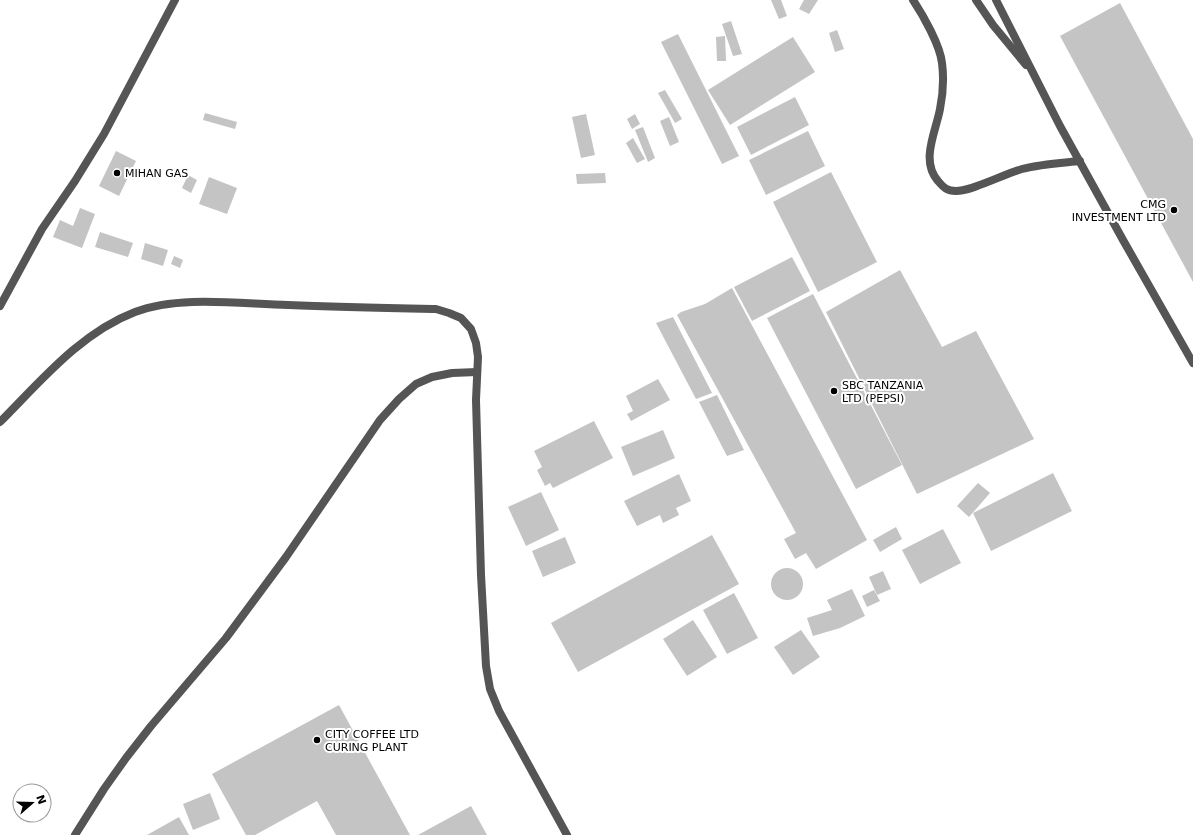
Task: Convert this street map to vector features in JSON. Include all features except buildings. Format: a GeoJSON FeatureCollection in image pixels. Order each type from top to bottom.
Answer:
{"type":"FeatureCollection","features":[{"type":"Feature","properties":{"kind":"lane"},"geometry":{"type":"LineString","coordinates":[[0,306],[42,229],[75,181],[104,134],[175,0]]}},
{"type":"Feature","properties":{"kind":"lane"},"geometry":{"type":"LineString","coordinates":[[913,0],[928,27],[942,62],[943,90],[929,160],[936,178],[945,189],[956,191],[967,190],[1023,169],[1048,164],[1080,161]]}},
{"type":"Feature","properties":{"kind":"lane"},"geometry":{"type":"LineString","coordinates":[[976,0],[993,25],[1034,75]]}},
{"type":"Feature","properties":{"kind":"lane"},"geometry":{"type":"LineString","coordinates":[[996,0],[1034,75],[1122,240],[1193,363]]}},
{"type":"Feature","properties":{"kind":"lane"},"geometry":{"type":"LineString","coordinates":[[0,422],[36,384],[85,340],[134,312],[154,306],[177,303],[236,302],[436,310],[461,318],[471,329],[476,343],[478,357],[477,431],[481,582],[486,666],[490,688],[499,711],[567,835]]}},
{"type":"Feature","properties":{"kind":"lane"},"geometry":{"type":"LineString","coordinates":[[75,835],[104,789],[126,758],[151,726],[226,638],[286,557],[380,420],[399,399],[416,384],[432,377],[452,373],[477,372]]}},
{"type":"Feature","properties":{"kind":"place","name":"MIHAN GAS"},"geometry":{"type":"Point","coordinates":[117,173]}},
{"type":"Feature","properties":{"kind":"place","name":"CMG INVESTMENT LTD"},"geometry":{"type":"Point","coordinates":[1174,210]}},
{"type":"Feature","properties":{"kind":"place","name":"SBC TANZANIA LTD (PEPSI)"},"geometry":{"type":"Point","coordinates":[834,391]}},
{"type":"Feature","properties":{"kind":"place","name":"CITY COFFEE LTD CURING PLANT"},"geometry":{"type":"Point","coordinates":[317,740]}}]}
